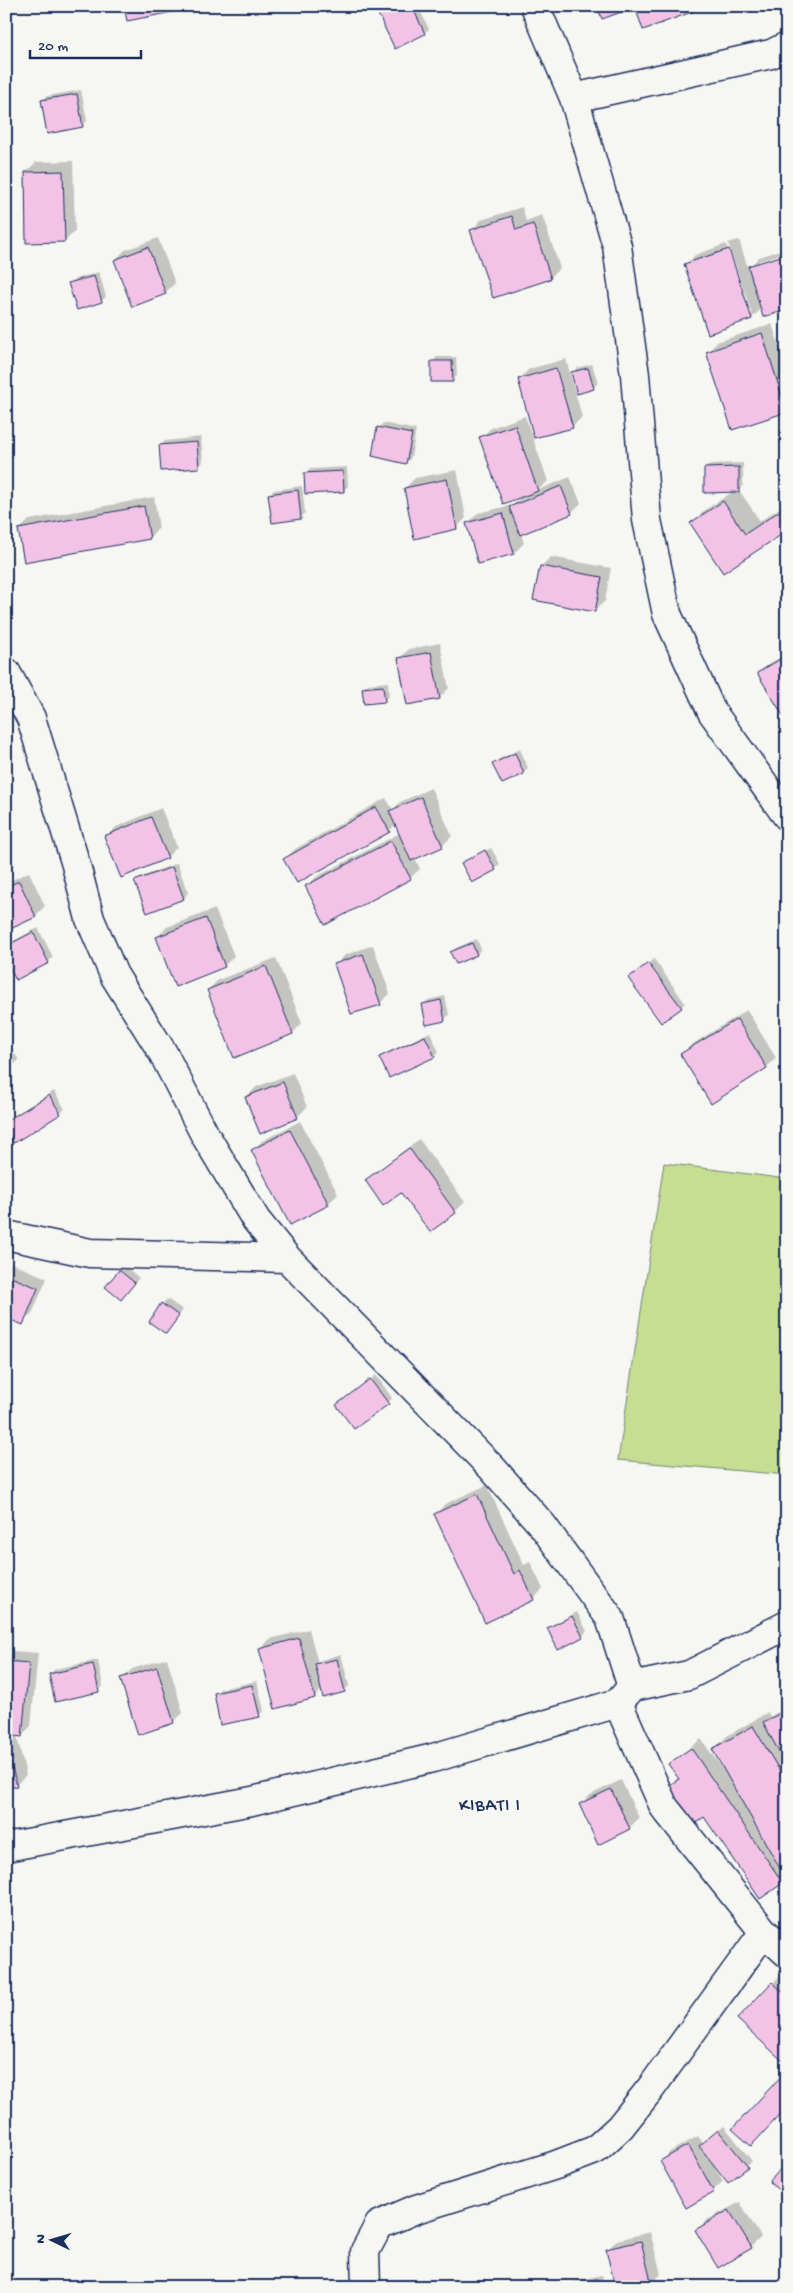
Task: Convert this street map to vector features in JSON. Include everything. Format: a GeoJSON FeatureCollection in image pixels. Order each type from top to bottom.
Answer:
{"type":"FeatureCollection","features":[{"type":"Feature","properties":{"kind":"street"},"geometry":{"type":"LineString","coordinates":[[535,6],[574,98],[617,246],[635,375],[647,520],[667,614],[712,712],[787,816]]}},
{"type":"Feature","properties":{"kind":"street"},"geometry":{"type":"LineString","coordinates":[[574,98],[771,54],[787,46]]}},
{"type":"Feature","properties":{"kind":"street"},"geometry":{"type":"LineString","coordinates":[[6,672],[31,718],[76,865],[90,919],[114,975],[163,1053],[205,1135],[256,1220],[287,1258],[492,1468],[543,1526],[610,1618],[625,1695],[664,1808],[764,1932],[787,1953]]}},
{"type":"Feature","properties":{"kind":"street"},"geometry":{"type":"LineString","coordinates":[[6,1235],[90,1254],[287,1258]]}},
{"type":"Feature","properties":{"kind":"street"},"geometry":{"type":"LineString","coordinates":[[6,1847],[252,1801],[433,1758],[689,1675],[787,1625]]}},
{"type":"Feature","properties":{"kind":"street"},"geometry":{"type":"LineString","coordinates":[[366,2287],[365,2251],[379,2225],[416,2208],[556,2165],[595,2150],[620,2127],[646,2094],[764,1932]]}},
{"type":"Feature","properties":{"kind":"green space"},"geometry":{"type":"Polygon","coordinates":[[[664,1163],[787,1179],[787,1475],[618,1460],[664,1163]]]}},
{"type":"Feature","properties":{"kind":"building"},"geometry":{"type":"Polygon","coordinates":[[[124,6],[198,6],[198,7],[127,21],[124,6]]]}},
{"type":"Feature","properties":{"kind":"building"},"geometry":{"type":"Polygon","coordinates":[[[384,6],[412,6],[425,34],[395,49],[376,10],[384,6]]]}},
{"type":"Feature","properties":{"kind":"building"},"geometry":{"type":"Polygon","coordinates":[[[597,6],[708,6],[643,30],[635,7],[602,19],[597,6]]]}},
{"type":"Feature","properties":{"kind":"building"},"geometry":{"type":"Polygon","coordinates":[[[77,94],[83,127],[47,134],[41,100],[77,94]]]}},
{"type":"Feature","properties":{"kind":"building"},"geometry":{"type":"Polygon","coordinates":[[[63,171],[65,242],[26,243],[25,172],[63,171]]]}},
{"type":"Feature","properties":{"kind":"building"},"geometry":{"type":"Polygon","coordinates":[[[512,216],[516,230],[533,224],[551,279],[493,298],[470,230],[512,216]]]}},
{"type":"Feature","properties":{"kind":"building"},"geometry":{"type":"Polygon","coordinates":[[[148,247],[166,294],[132,307],[114,260],[148,247]]]}},
{"type":"Feature","properties":{"kind":"building"},"geometry":{"type":"Polygon","coordinates":[[[729,249],[752,319],[708,334],[684,264],[729,249]]]}},
{"type":"Feature","properties":{"kind":"building"},"geometry":{"type":"Polygon","coordinates":[[[787,254],[787,310],[763,317],[748,266],[787,254]]]}},
{"type":"Feature","properties":{"kind":"building"},"geometry":{"type":"Polygon","coordinates":[[[94,276],[102,302],[77,310],[68,283],[94,276]]]}},
{"type":"Feature","properties":{"kind":"building"},"geometry":{"type":"Polygon","coordinates":[[[762,333],[787,412],[732,430],[706,352],[762,333]]]}},
{"type":"Feature","properties":{"kind":"building"},"geometry":{"type":"Polygon","coordinates":[[[431,361],[452,361],[453,382],[431,382],[431,361]]]}},
{"type":"Feature","properties":{"kind":"building"},"geometry":{"type":"Polygon","coordinates":[[[556,368],[573,428],[534,438],[518,379],[556,368]]]}},
{"type":"Feature","properties":{"kind":"building"},"geometry":{"type":"Polygon","coordinates":[[[588,368],[594,389],[577,394],[571,372],[588,368]]]}},
{"type":"Feature","properties":{"kind":"building"},"geometry":{"type":"Polygon","coordinates":[[[515,425],[538,491],[503,504],[479,437],[515,425]]]}},
{"type":"Feature","properties":{"kind":"building"},"geometry":{"type":"Polygon","coordinates":[[[377,427],[412,434],[406,464],[372,456],[377,427]]]}},
{"type":"Feature","properties":{"kind":"building"},"geometry":{"type":"Polygon","coordinates":[[[197,442],[199,468],[161,471],[159,445],[197,442]]]}},
{"type":"Feature","properties":{"kind":"building"},"geometry":{"type":"Polygon","coordinates":[[[739,467],[739,492],[704,493],[704,468],[739,467]]]}},
{"type":"Feature","properties":{"kind":"building"},"geometry":{"type":"Polygon","coordinates":[[[343,471],[344,492],[305,494],[304,473],[343,471]]]}},
{"type":"Feature","properties":{"kind":"building"},"geometry":{"type":"Polygon","coordinates":[[[447,479],[457,529],[414,539],[404,488],[447,479]]]}},
{"type":"Feature","properties":{"kind":"building"},"geometry":{"type":"Polygon","coordinates":[[[561,486],[572,514],[520,535],[509,507],[561,486]]]}},
{"type":"Feature","properties":{"kind":"building"},"geometry":{"type":"Polygon","coordinates":[[[298,490],[301,519],[272,523],[268,494],[298,490]]]}},
{"type":"Feature","properties":{"kind":"building"},"geometry":{"type":"Polygon","coordinates":[[[723,501],[745,534],[787,506],[787,531],[723,573],[690,523],[723,501]]]}},
{"type":"Feature","properties":{"kind":"building"},"geometry":{"type":"Polygon","coordinates":[[[144,506],[150,539],[24,562],[18,529],[144,506]]]}},
{"type":"Feature","properties":{"kind":"building"},"geometry":{"type":"Polygon","coordinates":[[[503,513],[514,554],[478,564],[466,523],[503,513]]]}},
{"type":"Feature","properties":{"kind":"building"},"geometry":{"type":"Polygon","coordinates":[[[540,566],[602,577],[595,612],[533,600],[540,566]]]}},
{"type":"Feature","properties":{"kind":"building"},"geometry":{"type":"Polygon","coordinates":[[[431,652],[440,699],[407,705],[398,658],[431,652]]]}},
{"type":"Feature","properties":{"kind":"building"},"geometry":{"type":"Polygon","coordinates":[[[787,655],[787,722],[757,673],[787,655]]]}},
{"type":"Feature","properties":{"kind":"building"},"geometry":{"type":"Polygon","coordinates":[[[383,686],[385,702],[364,704],[362,688],[383,686]]]}},
{"type":"Feature","properties":{"kind":"building"},"geometry":{"type":"Polygon","coordinates":[[[515,753],[524,774],[502,784],[492,764],[515,753]]]}},
{"type":"Feature","properties":{"kind":"building"},"geometry":{"type":"Polygon","coordinates":[[[421,797],[443,847],[411,861],[389,811],[421,797]]]}},
{"type":"Feature","properties":{"kind":"building"},"geometry":{"type":"Polygon","coordinates":[[[376,807],[390,832],[297,883],[283,859],[376,807]]]}},
{"type":"Feature","properties":{"kind":"building"},"geometry":{"type":"Polygon","coordinates":[[[151,817],[168,858],[121,878],[104,836],[151,817]]]}},
{"type":"Feature","properties":{"kind":"building"},"geometry":{"type":"Polygon","coordinates":[[[391,841],[411,879],[325,925],[305,886],[391,841]]]}},
{"type":"Feature","properties":{"kind":"building"},"geometry":{"type":"Polygon","coordinates":[[[485,850],[496,870],[472,883],[461,863],[485,850]]]}},
{"type":"Feature","properties":{"kind":"building"},"geometry":{"type":"Polygon","coordinates":[[[172,867],[184,899],[147,913],[134,881],[172,867]]]}},
{"type":"Feature","properties":{"kind":"building"},"geometry":{"type":"Polygon","coordinates":[[[19,881],[36,917],[6,931],[6,887],[19,881]]]}},
{"type":"Feature","properties":{"kind":"building"},"geometry":{"type":"Polygon","coordinates":[[[206,918],[225,967],[175,987],[156,937],[206,918]]]}},
{"type":"Feature","properties":{"kind":"building"},"geometry":{"type":"Polygon","coordinates":[[[33,932],[49,963],[16,980],[6,962],[6,946],[33,932]]]}},
{"type":"Feature","properties":{"kind":"building"},"geometry":{"type":"Polygon","coordinates":[[[472,943],[477,955],[456,964],[450,952],[472,943]]]}},
{"type":"Feature","properties":{"kind":"building"},"geometry":{"type":"Polygon","coordinates":[[[363,954],[381,1005],[351,1014],[334,964],[363,954]]]}},
{"type":"Feature","properties":{"kind":"building"},"geometry":{"type":"Polygon","coordinates":[[[648,963],[682,1008],[661,1023],[628,978],[648,963]]]}},
{"type":"Feature","properties":{"kind":"building"},"geometry":{"type":"Polygon","coordinates":[[[266,966],[293,1034],[234,1058],[207,990],[266,966]]]}},
{"type":"Feature","properties":{"kind":"building"},"geometry":{"type":"Polygon","coordinates":[[[441,1000],[445,1021],[426,1025],[422,1004],[441,1000]]]}},
{"type":"Feature","properties":{"kind":"building"},"geometry":{"type":"Polygon","coordinates":[[[737,1019],[767,1068],[711,1104],[680,1054],[737,1019]]]}},
{"type":"Feature","properties":{"kind":"building"},"geometry":{"type":"Polygon","coordinates":[[[425,1036],[435,1057],[389,1078],[379,1057],[425,1036]]]}},
{"type":"Feature","properties":{"kind":"building"},"geometry":{"type":"Polygon","coordinates":[[[283,1082],[298,1118],[260,1134],[245,1097],[283,1082]]]}},
{"type":"Feature","properties":{"kind":"building"},"geometry":{"type":"Polygon","coordinates":[[[49,1095],[61,1114],[14,1143],[6,1131],[6,1121],[49,1095]]]}},
{"type":"Feature","properties":{"kind":"building"},"geometry":{"type":"Polygon","coordinates":[[[290,1130],[329,1205],[290,1225],[251,1150],[290,1130]]]}},
{"type":"Feature","properties":{"kind":"building"},"geometry":{"type":"Polygon","coordinates":[[[409,1148],[456,1213],[430,1232],[401,1193],[383,1206],[365,1180],[409,1148]]]}},
{"type":"Feature","properties":{"kind":"building"},"geometry":{"type":"Polygon","coordinates":[[[119,1270],[135,1283],[121,1300],[105,1287],[119,1270]]]}},
{"type":"Feature","properties":{"kind":"building"},"geometry":{"type":"Polygon","coordinates":[[[6,1275],[38,1288],[23,1325],[6,1318],[6,1275]]]}},
{"type":"Feature","properties":{"kind":"building"},"geometry":{"type":"Polygon","coordinates":[[[161,1303],[179,1316],[166,1334],[149,1322],[161,1303]]]}},
{"type":"Feature","properties":{"kind":"building"},"geometry":{"type":"Polygon","coordinates":[[[370,1379],[389,1404],[354,1429],[336,1405],[370,1379]]]}},
{"type":"Feature","properties":{"kind":"building"},"geometry":{"type":"Polygon","coordinates":[[[477,1494],[514,1574],[520,1570],[534,1600],[485,1623],[434,1514],[477,1494]]]}},
{"type":"Feature","properties":{"kind":"building"},"geometry":{"type":"Polygon","coordinates":[[[572,1616],[583,1637],[558,1650],[547,1628],[572,1616]]]}},
{"type":"Feature","properties":{"kind":"building"},"geometry":{"type":"Polygon","coordinates":[[[299,1638],[315,1698],[275,1709],[259,1649],[299,1638]]]}},
{"type":"Feature","properties":{"kind":"building"},"geometry":{"type":"Polygon","coordinates":[[[337,1659],[345,1692],[323,1698],[315,1664],[337,1659]]]}},
{"type":"Feature","properties":{"kind":"building"},"geometry":{"type":"Polygon","coordinates":[[[6,1661],[29,1663],[22,1737],[6,1735],[6,1661]]]}},
{"type":"Feature","properties":{"kind":"building"},"geometry":{"type":"Polygon","coordinates":[[[93,1664],[99,1692],[55,1702],[49,1674],[93,1664]]]}},
{"type":"Feature","properties":{"kind":"building"},"geometry":{"type":"Polygon","coordinates":[[[157,1667],[174,1723],[138,1735],[120,1678],[157,1667]]]}},
{"type":"Feature","properties":{"kind":"building"},"geometry":{"type":"Polygon","coordinates":[[[252,1685],[260,1717],[220,1725],[214,1693],[252,1685]]]}},
{"type":"Feature","properties":{"kind":"building"},"geometry":{"type":"Polygon","coordinates":[[[787,1710],[787,1767],[763,1722],[787,1710]]]}},
{"type":"Feature","properties":{"kind":"building"},"geometry":{"type":"Polygon","coordinates":[[[753,1726],[787,1783],[786,1879],[712,1749],[753,1726]]]}},
{"type":"Feature","properties":{"kind":"building"},"geometry":{"type":"Polygon","coordinates":[[[6,1745],[17,1786],[6,1788],[6,1745]]]}},
{"type":"Feature","properties":{"kind":"building"},"geometry":{"type":"Polygon","coordinates":[[[691,1748],[783,1883],[760,1899],[704,1817],[689,1828],[663,1789],[679,1779],[668,1764],[691,1748]]]}},
{"type":"Feature","properties":{"kind":"building"},"geometry":{"type":"Polygon","coordinates":[[[611,1789],[630,1829],[598,1845],[579,1804],[611,1789]]]}},
{"type":"Feature","properties":{"kind":"building"},"geometry":{"type":"Polygon","coordinates":[[[772,1982],[787,1996],[787,2065],[737,2019],[772,1982]]]}},
{"type":"Feature","properties":{"kind":"building"},"geometry":{"type":"Polygon","coordinates":[[[787,2070],[787,2107],[751,2146],[732,2129],[787,2070]]]}},
{"type":"Feature","properties":{"kind":"building"},"geometry":{"type":"Polygon","coordinates":[[[718,2130],[748,2167],[728,2183],[699,2146],[718,2130]]]}},
{"type":"Feature","properties":{"kind":"building"},"geometry":{"type":"Polygon","coordinates":[[[688,2145],[714,2192],[686,2208],[660,2161],[688,2145]]]}},
{"type":"Feature","properties":{"kind":"building"},"geometry":{"type":"Polygon","coordinates":[[[787,2162],[787,2197],[769,2182],[787,2162]]]}},
{"type":"Feature","properties":{"kind":"building"},"geometry":{"type":"Polygon","coordinates":[[[729,2210],[752,2248],[718,2268],[695,2230],[729,2210]]]}},
{"type":"Feature","properties":{"kind":"building"},"geometry":{"type":"Polygon","coordinates":[[[641,2241],[652,2285],[615,2287],[606,2249],[641,2241]]]}},
{"type":"Feature","properties":{"kind":"building"},"geometry":{"type":"Polygon","coordinates":[[[597,2279],[599,2287],[569,2287],[569,2286],[597,2279]]]}},
{"type":"Feature","properties":{"kind":"district","name":"KIBATI I"},"geometry":{"type":"Point","coordinates":[490,1806]}}]}
